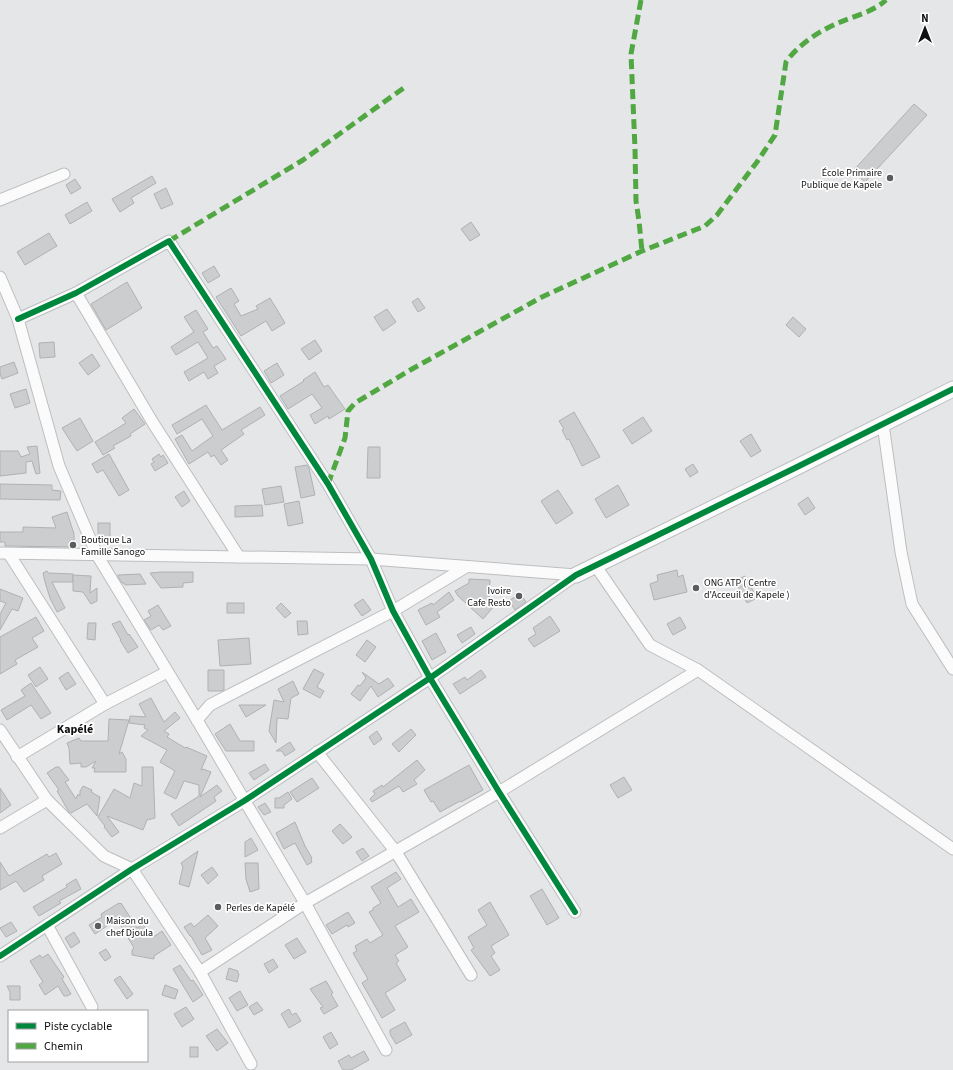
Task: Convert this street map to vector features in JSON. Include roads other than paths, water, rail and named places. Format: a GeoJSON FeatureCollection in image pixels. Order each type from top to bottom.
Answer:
{"type":"FeatureCollection","features":[{"type":"Feature","properties":{"kind":"street"},"geometry":{"type":"LineString","coordinates":[[0,200],[64,174]]}},
{"type":"Feature","properties":{"kind":"street"},"geometry":{"type":"LineString","coordinates":[[18,319],[76,293],[169,241],[328,484],[371,559],[393,611],[430,678],[499,792],[575,912]]}},
{"type":"Feature","properties":{"kind":"street"},"geometry":{"type":"LineString","coordinates":[[0,277],[18,319],[59,466],[97,555],[305,903],[386,1050]]}},
{"type":"Feature","properties":{"kind":"street"},"geometry":{"type":"LineString","coordinates":[[76,293],[153,423],[239,558]]}},
{"type":"Feature","properties":{"kind":"street"},"geometry":{"type":"LineString","coordinates":[[0,956],[132,869],[244,801],[430,678],[576,575],[953,389]]}},
{"type":"Feature","properties":{"kind":"street"},"geometry":{"type":"LineString","coordinates":[[883,424],[901,552],[912,604],[953,669]]}},
{"type":"Feature","properties":{"kind":"street"},"geometry":{"type":"LineString","coordinates":[[4,554],[371,559],[576,575]]}},
{"type":"Feature","properties":{"kind":"street"},"geometry":{"type":"LineString","coordinates":[[4,554],[105,704]]}},
{"type":"Feature","properties":{"kind":"street"},"geometry":{"type":"LineString","coordinates":[[595,565],[650,645],[698,670],[953,849]]}},
{"type":"Feature","properties":{"kind":"street"},"geometry":{"type":"LineString","coordinates":[[197,720],[210,705],[393,611],[466,566]]}},
{"type":"Feature","properties":{"kind":"street"},"geometry":{"type":"LineString","coordinates":[[200,972],[305,903],[499,792],[698,670]]}},
{"type":"Feature","properties":{"kind":"street"},"geometry":{"type":"LineString","coordinates":[[17,757],[105,704],[167,672]]}},
{"type":"Feature","properties":{"kind":"street"},"geometry":{"type":"LineString","coordinates":[[0,730],[47,800],[104,856],[132,869],[200,972],[251,1064]]}},
{"type":"Feature","properties":{"kind":"street"},"geometry":{"type":"LineString","coordinates":[[317,752],[396,852],[471,975]]}},
{"type":"Feature","properties":{"kind":"street"},"geometry":{"type":"LineString","coordinates":[[0,828],[47,800]]}},
{"type":"Feature","properties":{"kind":"street"},"geometry":{"type":"LineString","coordinates":[[47,925],[92,1007]]}},
{"type":"Feature","properties":{"kind":"place","name":"École Primaire Publique de Kapele"},"geometry":{"type":"Point","coordinates":[890,178]}},
{"type":"Feature","properties":{"kind":"place","name":"Boutique La Famille Sanogo"},"geometry":{"type":"Point","coordinates":[73,545]}},
{"type":"Feature","properties":{"kind":"place","name":"ONG ATP ( Centre d'Acceuil de Kapele )"},"geometry":{"type":"Point","coordinates":[696,588]}},
{"type":"Feature","properties":{"kind":"place","name":"Ivoire Cafe Resto"},"geometry":{"type":"Point","coordinates":[519,596]}},
{"type":"Feature","properties":{"kind":"place","name":"Perles de Kapélé"},"geometry":{"type":"Point","coordinates":[218,907]}},
{"type":"Feature","properties":{"kind":"place","name":"Maison du chef Djoula"},"geometry":{"type":"Point","coordinates":[98,926]}},
{"type":"Feature","properties":{"kind":"district","name":"Kapélé"},"geometry":{"type":"Point","coordinates":[75,729]}}]}
